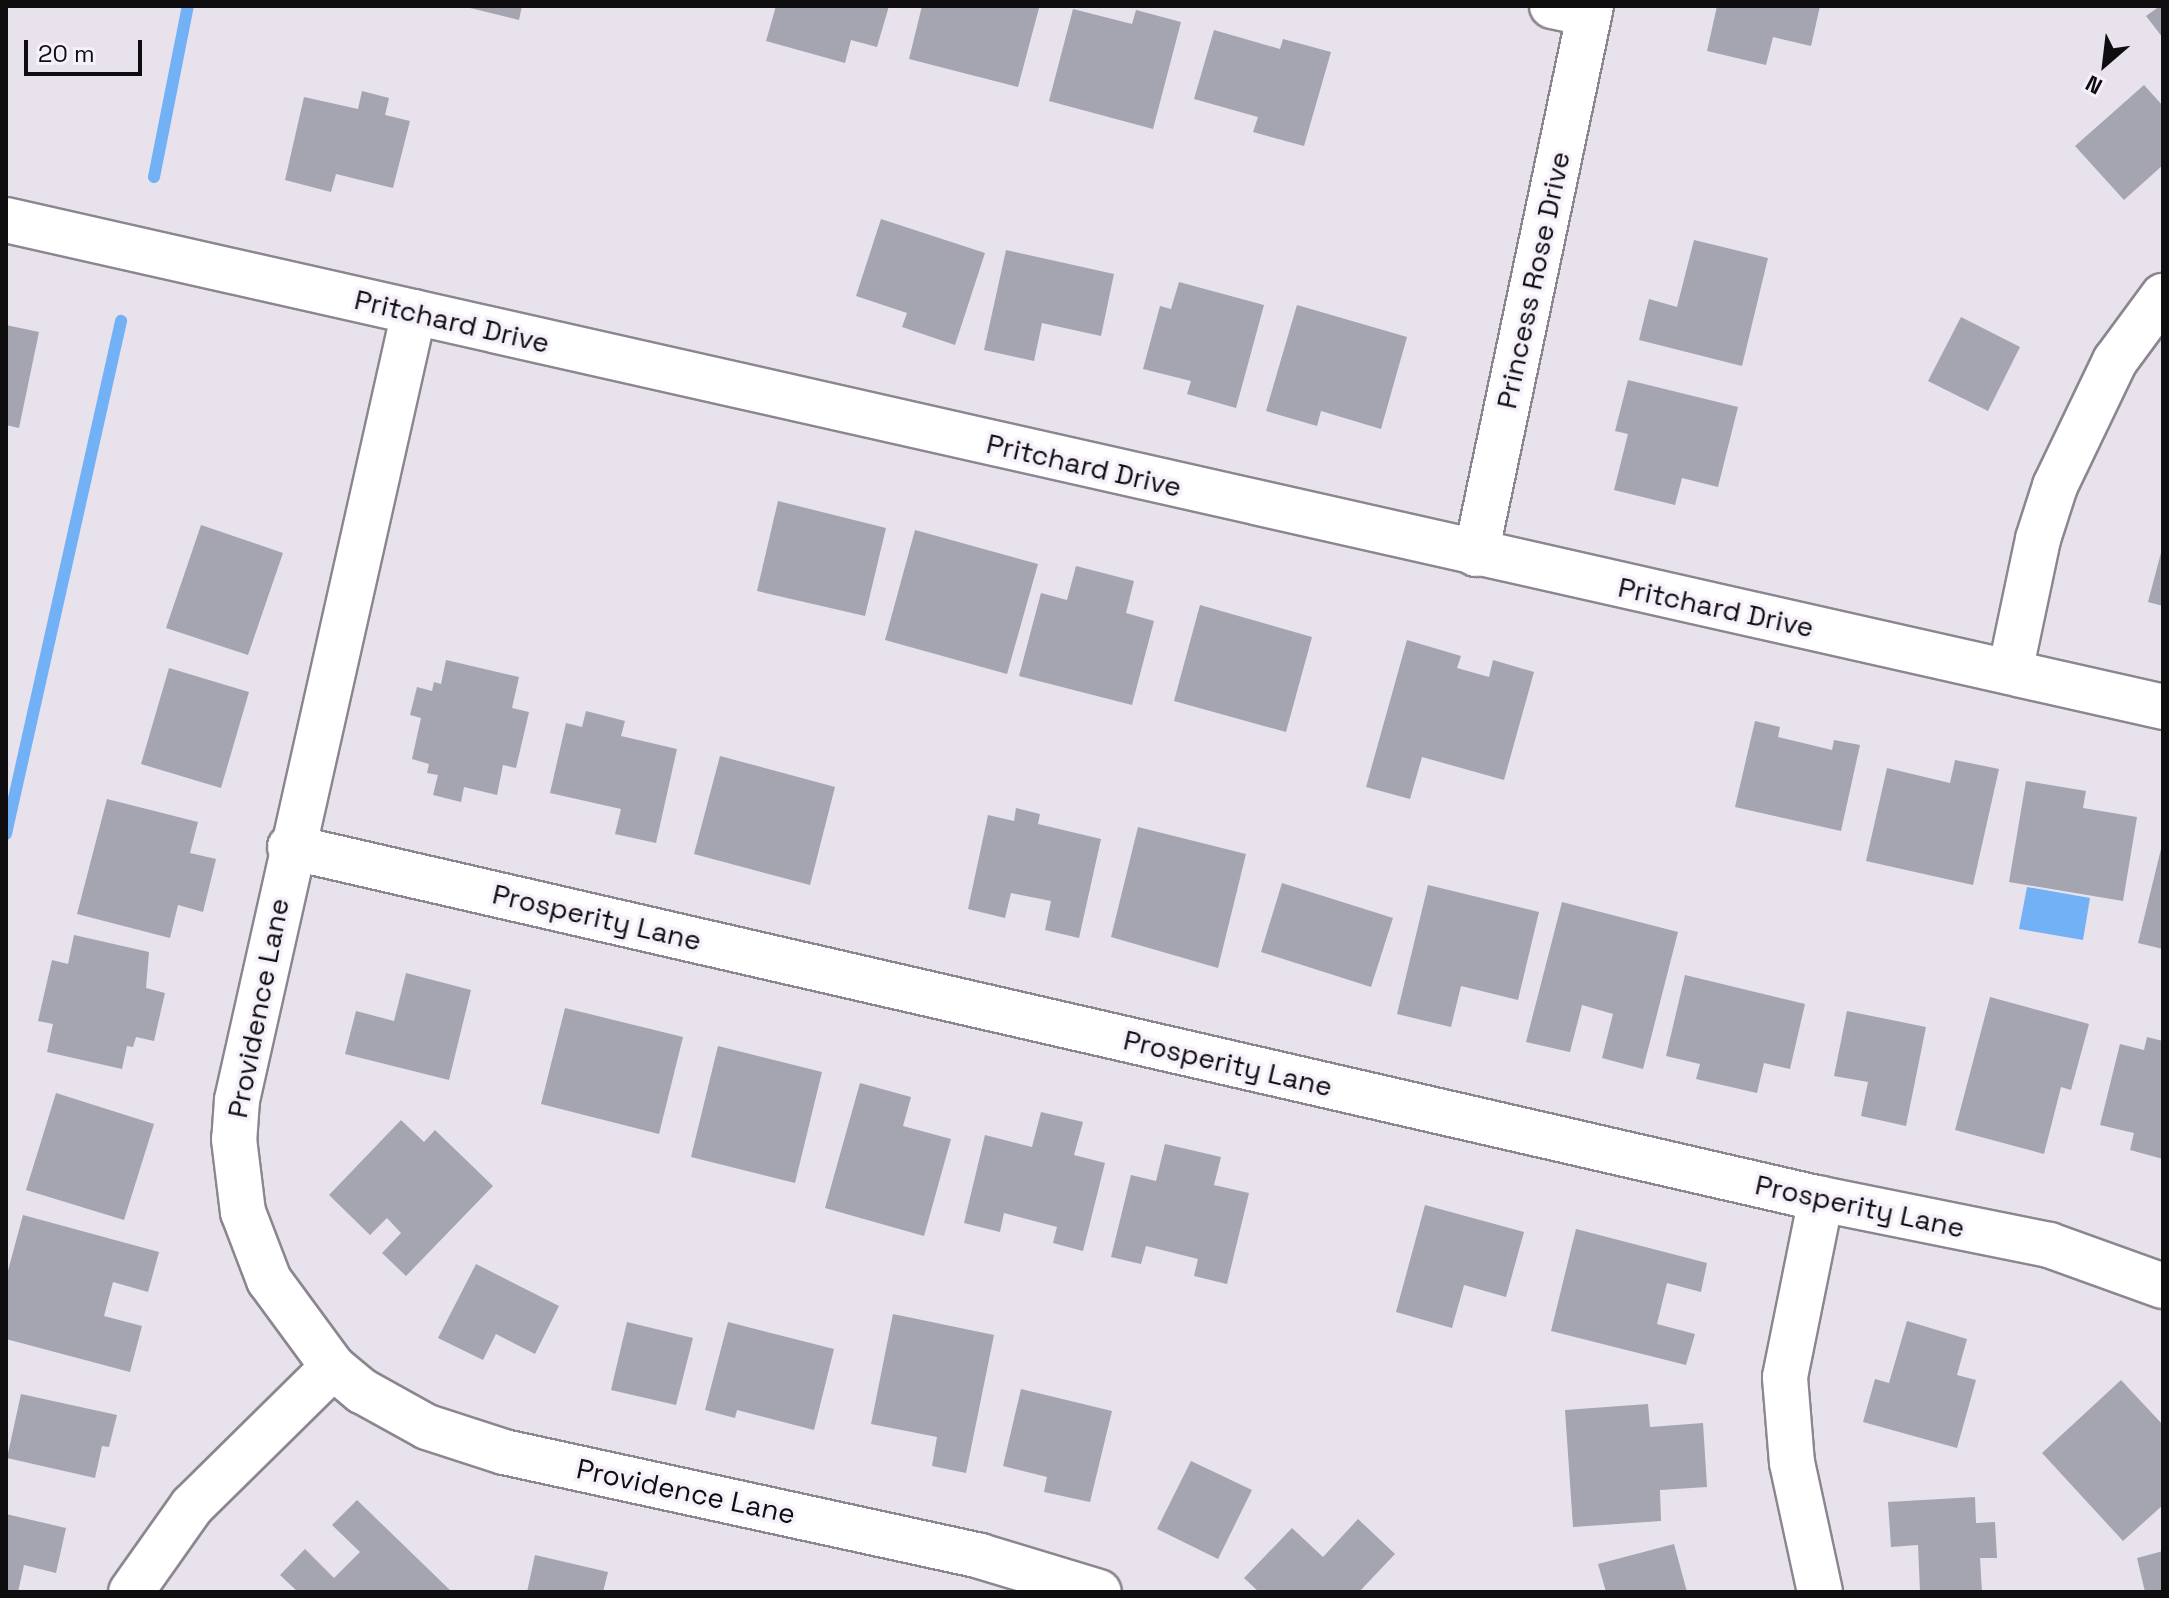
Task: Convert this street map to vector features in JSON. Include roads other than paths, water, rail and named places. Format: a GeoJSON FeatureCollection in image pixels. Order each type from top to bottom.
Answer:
{"type":"FeatureCollection","features":[{"type":"Feature","properties":{"kind":"street","name":"Princess Rose Drive"},"geometry":{"type":"LineString","coordinates":[[1476,554],[1577,9]]}},
{"type":"Feature","properties":{"kind":"street","name":"Pritchard Drive"},"geometry":{"type":"LineString","coordinates":[[6,220],[2163,707]]}},
{"type":"Feature","properties":{"kind":"street"},"geometry":{"type":"LineString","coordinates":[[2010,672],[2038,539],[2055,486],[2115,361],[2163,296]]}},
{"type":"Feature","properties":{"kind":"street","name":"Providence Lane"},"geometry":{"type":"LineString","coordinates":[[414,312],[290,847],[237,1100],[237,1177],[243,1212],[269,1280],[333,1367],[393,1410],[464,1442],[980,1556],[1099,1592]]}},
{"type":"Feature","properties":{"kind":"street","name":"Prosperity Lane"},"geometry":{"type":"LineString","coordinates":[[290,847],[1821,1199],[2049,1245],[2163,1286]]}},
{"type":"Feature","properties":{"kind":"street"},"geometry":{"type":"LineString","coordinates":[[1820,1592],[1789,1448],[1785,1377],[1821,1199]]}},
{"type":"Feature","properties":{"kind":"street"},"geometry":{"type":"LineString","coordinates":[[131,1592],[192,1506],[333,1367]]}},
{"type":"Feature","properties":{"kind":"water"},"geometry":{"type":"Polygon","coordinates":[[[2027,887],[2090,898],[2083,940],[2019,929],[2027,887]]]}},
{"type":"Feature","properties":{"kind":"waterway"},"geometry":{"type":"LineString","coordinates":[[154,177],[188,6]]}},
{"type":"Feature","properties":{"kind":"waterway"},"geometry":{"type":"LineString","coordinates":[[6,834],[121,321]]}}]}
